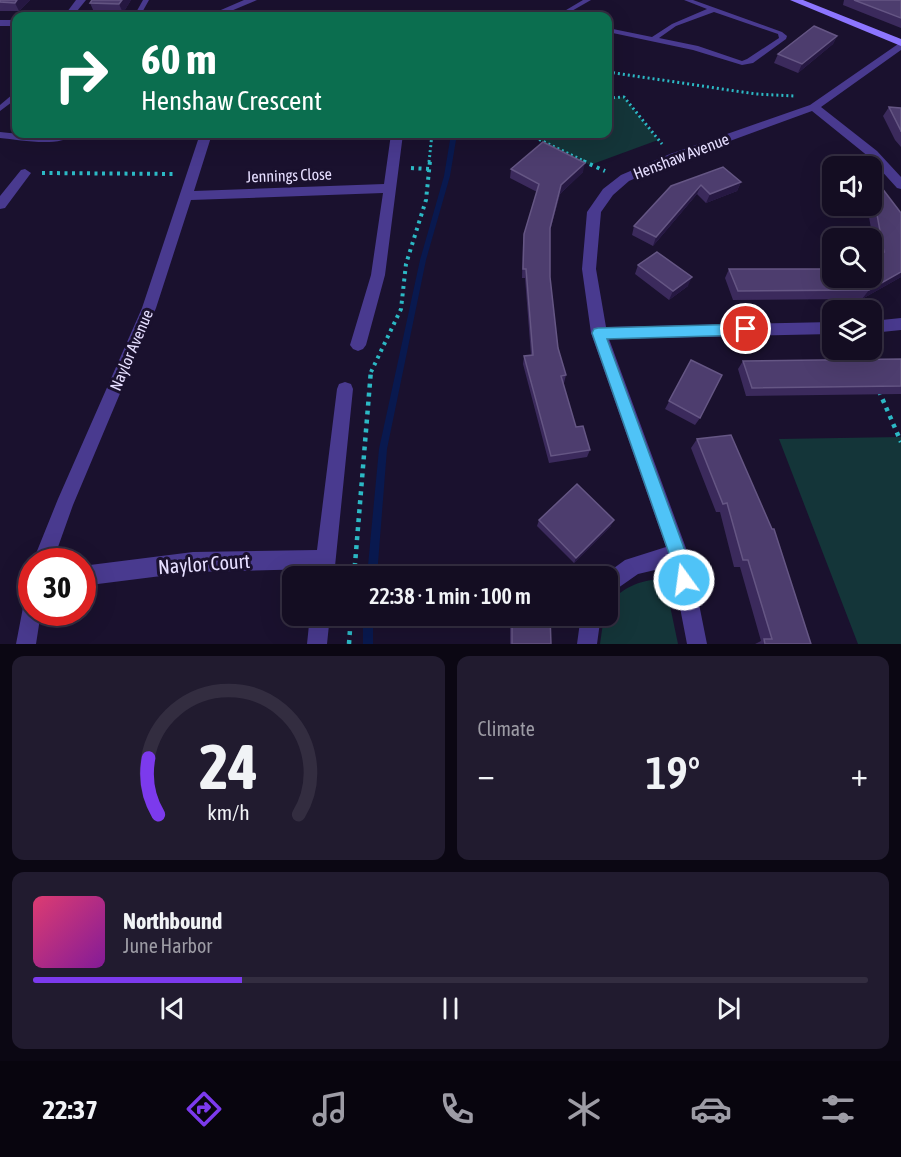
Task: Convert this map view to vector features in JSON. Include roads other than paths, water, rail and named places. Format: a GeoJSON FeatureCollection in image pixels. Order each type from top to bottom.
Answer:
{"type":"FeatureCollection","features":[{"type":"Feature","properties":{"kind":"street"},"geometry":{"type":"LineString","coordinates":[[71,12],[81,0]]}},
{"type":"Feature","properties":{"kind":"street"},"geometry":{"type":"LineString","coordinates":[[222,12],[252,0]]}},
{"type":"Feature","properties":{"kind":"street"},"geometry":{"type":"LineString","coordinates":[[795,0],[901,44]]}},
{"type":"Feature","properties":{"kind":"street","name":"Henshaw Avenue"},"geometry":{"type":"LineString","coordinates":[[696,644],[678,555],[598,333],[589,269],[594,212],[608,192],[625,178],[814,107],[901,44]]}},
{"type":"Feature","properties":{"kind":"street"},"geometry":{"type":"LineString","coordinates":[[814,107],[873,154],[901,185]]}},
{"type":"Feature","properties":{"kind":"street","name":"Naylor Avenue"},"geometry":{"type":"LineString","coordinates":[[48,548],[64,505],[149,308],[188,196],[205,138]]}},
{"type":"Feature","properties":{"kind":"street"},"geometry":{"type":"LineString","coordinates":[[358,345],[378,275],[397,138]]}},
{"type":"Feature","properties":{"kind":"street"},"geometry":{"type":"LineString","coordinates":[[0,206],[25,173]]}},
{"type":"Feature","properties":{"kind":"street","name":"Jennings Close"},"geometry":{"type":"LineString","coordinates":[[188,196],[391,188]]}},
{"type":"Feature","properties":{"kind":"street"},"geometry":{"type":"LineString","coordinates":[[882,326],[901,324]]}},
{"type":"Feature","properties":{"kind":"street"},"geometry":{"type":"LineString","coordinates":[[598,333],[822,328]]}},
{"type":"Feature","properties":{"kind":"street","name":"Naylor Court"},"geometry":{"type":"LineString","coordinates":[[325,566],[345,389]]}},
{"type":"Feature","properties":{"kind":"street"},"geometry":{"type":"LineString","coordinates":[[618,576],[636,564],[678,555]]}},
{"type":"Feature","properties":{"kind":"street","name":"Naylor Court"},"geometry":{"type":"LineString","coordinates":[[96,574],[193,562],[282,566]]}},
{"type":"Feature","properties":{"kind":"street"},"geometry":{"type":"LineString","coordinates":[[26,644],[29,626]]}},
{"type":"Feature","properties":{"kind":"street"},"geometry":{"type":"LineString","coordinates":[[317,644],[319,626]]}},
{"type":"Feature","properties":{"kind":"street"},"geometry":{"type":"LineString","coordinates":[[587,644],[589,626]]}},
{"type":"Feature","properties":{"kind":"lane"},"geometry":{"type":"LineString","coordinates":[[566,12],[588,0]]}},
{"type":"Feature","properties":{"kind":"lane"},"geometry":{"type":"LineString","coordinates":[[612,31],[694,48],[742,63],[750,61],[783,36],[752,22],[687,0]]}},
{"type":"Feature","properties":{"kind":"lane"},"geometry":{"type":"LineString","coordinates":[[654,39],[674,25],[712,10]]}},
{"type":"Feature","properties":{"kind":"lane"},"geometry":{"type":"LineString","coordinates":[[0,109],[12,99]]}},
{"type":"Feature","properties":{"kind":"waterway"},"geometry":{"type":"LineString","coordinates":[[373,566],[383,449],[423,260],[447,176],[453,138]]}},
{"type":"Feature","properties":{"kind":"waterway"},"geometry":{"type":"LineString","coordinates":[[368,626],[368,644]]}}]}
